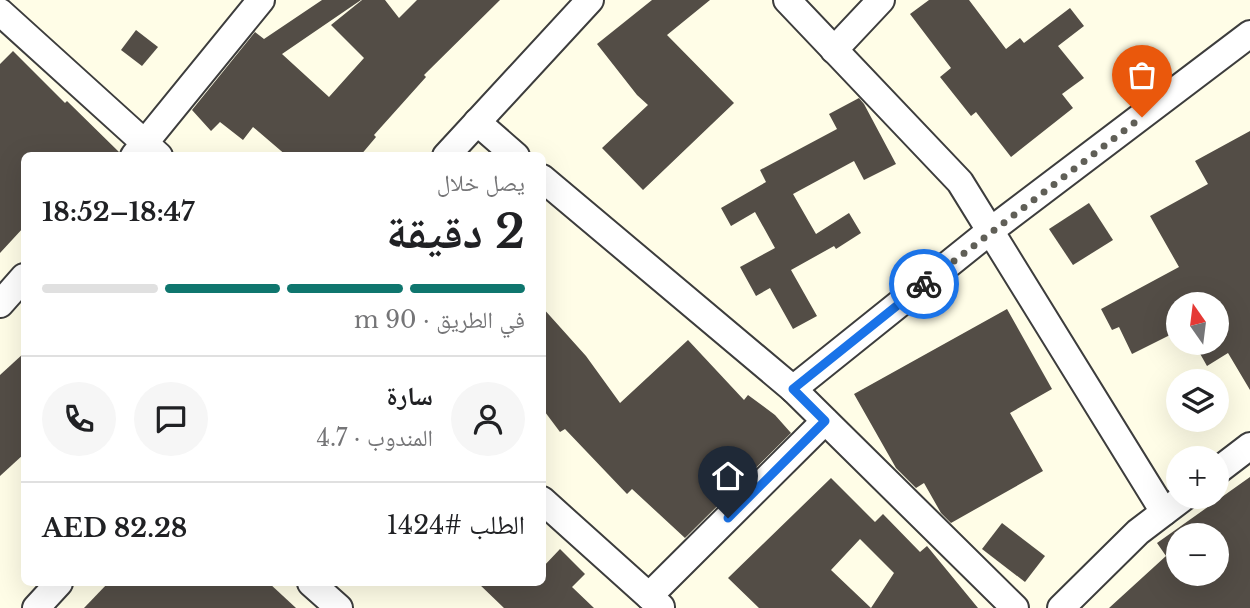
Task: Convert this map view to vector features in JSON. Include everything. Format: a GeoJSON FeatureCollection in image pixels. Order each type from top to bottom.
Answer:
{"type":"FeatureCollection","features":[{"type":"Feature","properties":{"kind":"street"},"geometry":{"type":"LineString","coordinates":[[0,12],[146,152],[261,0]]}},
{"type":"Feature","properties":{"kind":"street"},"geometry":{"type":"LineString","coordinates":[[450,152],[590,0]]}},
{"type":"Feature","properties":{"kind":"street"},"geometry":{"type":"LineString","coordinates":[[787,0],[960,182],[1166,493]]}},
{"type":"Feature","properties":{"kind":"street"},"geometry":{"type":"LineString","coordinates":[[834,50],[881,0]]}},
{"type":"Feature","properties":{"kind":"street"},"geometry":{"type":"LineString","coordinates":[[793,389],[990,231],[1250,34]]}},
{"type":"Feature","properties":{"kind":"street"},"geometry":{"type":"LineString","coordinates":[[477,122],[511,152]]}},
{"type":"Feature","properties":{"kind":"street"},"geometry":{"type":"LineString","coordinates":[[546,181],[793,389],[1015,608]]}},
{"type":"Feature","properties":{"kind":"street"},"geometry":{"type":"LineString","coordinates":[[0,304],[21,280]]}},
{"type":"Feature","properties":{"kind":"street"},"geometry":{"type":"LineString","coordinates":[[546,504],[656,602],[825,421]]}},
{"type":"Feature","properties":{"kind":"street"},"geometry":{"type":"LineString","coordinates":[[1229,462],[1250,446]]}},
{"type":"Feature","properties":{"kind":"street"},"geometry":{"type":"LineString","coordinates":[[1061,608],[1138,533],[1169,509]]}},
{"type":"Feature","properties":{"kind":"street"},"geometry":{"type":"LineString","coordinates":[[36,608],[56,586]]}},
{"type":"Feature","properties":{"kind":"street"},"geometry":{"type":"LineString","coordinates":[[313,586],[339,608]]}},
{"type":"Feature","properties":{"kind":"building"},"geometry":{"type":"Polygon","coordinates":[[[322,0],[361,0],[282,54],[329,97],[364,58],[331,25],[362,0],[385,0],[399,18],[417,0],[500,0],[424,75],[426,77],[374,135],[376,137],[363,152],[282,152],[253,127],[243,140],[220,122],[211,131],[192,110],[255,32],[264,39],[322,0]]]}},
{"type":"Feature","properties":{"kind":"building"},"geometry":{"type":"Polygon","coordinates":[[[652,0],[710,0],[667,35],[734,103],[643,190],[602,148],[648,105],[597,44],[652,0]]]}},
{"type":"Feature","properties":{"kind":"building"},"geometry":{"type":"Polygon","coordinates":[[[929,0],[969,0],[1006,49],[1020,38],[1024,43],[1070,8],[1084,26],[1058,46],[1084,78],[1062,94],[1073,108],[1011,157],[976,112],[971,116],[940,77],[951,68],[910,14],[929,0]]]}},
{"type":"Feature","properties":{"kind":"building"},"geometry":{"type":"Polygon","coordinates":[[[136,30],[158,47],[142,66],[121,50],[136,30]]]}},
{"type":"Feature","properties":{"kind":"building"},"geometry":{"type":"Polygon","coordinates":[[[13,51],[119,152],[21,152],[21,230],[0,253],[0,64],[13,51]]]}},
{"type":"Feature","properties":{"kind":"building"},"geometry":{"type":"Polygon","coordinates":[[[859,98],[896,164],[864,180],[854,161],[793,194],[816,234],[849,213],[861,233],[836,249],[834,246],[791,270],[817,316],[793,329],[770,288],[756,296],[740,267],[775,248],[755,212],[731,226],[721,208],[766,182],[760,170],[837,129],[829,114],[859,98]]]}},
{"type":"Feature","properties":{"kind":"building"},"geometry":{"type":"Polygon","coordinates":[[[1250,131],[1250,390],[1229,355],[1229,292],[1166,292],[1166,337],[1132,354],[1119,327],[1112,330],[1101,309],[1179,267],[1150,216],[1208,184],[1195,161],[1250,131]]]}},
{"type":"Feature","properties":{"kind":"building"},"geometry":{"type":"Polygon","coordinates":[[[1089,203],[1113,240],[1073,265],[1049,229],[1089,203]]]}},
{"type":"Feature","properties":{"kind":"building"},"geometry":{"type":"Polygon","coordinates":[[[1007,309],[1052,389],[1010,413],[1043,471],[951,523],[941,513],[924,483],[916,488],[896,468],[854,394],[1007,309]]]}},
{"type":"Feature","properties":{"kind":"building"},"geometry":{"type":"Polygon","coordinates":[[[546,311],[586,356],[620,403],[688,340],[744,400],[748,395],[775,415],[791,433],[685,538],[632,489],[627,494],[565,429],[560,432],[546,413],[546,311]]]}},
{"type":"Feature","properties":{"kind":"building"},"geometry":{"type":"Polygon","coordinates":[[[1201,355],[1225,355],[1207,366],[1201,355]]]}},
{"type":"Feature","properties":{"kind":"building"},"geometry":{"type":"Polygon","coordinates":[[[21,356],[21,457],[0,476],[0,375],[21,356]]]}},
{"type":"Feature","properties":{"kind":"building"},"geometry":{"type":"Polygon","coordinates":[[[1250,477],[1250,608],[1109,608],[1166,556],[1166,586],[1229,586],[1229,523],[1185,523],[1205,509],[1229,509],[1229,492],[1250,477]]]}},
{"type":"Feature","properties":{"kind":"building"},"geometry":{"type":"Polygon","coordinates":[[[831,478],[875,522],[883,514],[920,552],[927,546],[978,608],[871,608],[759,608],[728,578],[831,478]],[[860,539],[831,570],[871,608],[894,573],[860,539]]]}},
{"type":"Feature","properties":{"kind":"building"},"geometry":{"type":"Polygon","coordinates":[[[1002,523],[1045,556],[1025,582],[982,549],[1002,523]]]}},
{"type":"Feature","properties":{"kind":"building"},"geometry":{"type":"Polygon","coordinates":[[[1166,537],[1166,556],[1157,543],[1166,537]]]}},
{"type":"Feature","properties":{"kind":"building"},"geometry":{"type":"Polygon","coordinates":[[[560,549],[585,574],[572,587],[594,608],[504,608],[481,586],[546,586],[546,564],[560,549]]]}},
{"type":"Feature","properties":{"kind":"building"},"geometry":{"type":"Polygon","coordinates":[[[105,586],[272,586],[296,608],[84,608],[105,586]]]}},
{"type":"Feature","properties":{"kind":"way so far"},"geometry":{"type":"LineString","coordinates":[[924,284],[1142,117]]}},
{"type":"Feature","properties":{"kind":"route"},"geometry":{"type":"LineString","coordinates":[[728,518],[825,421],[793,389],[924,284]]}}]}
